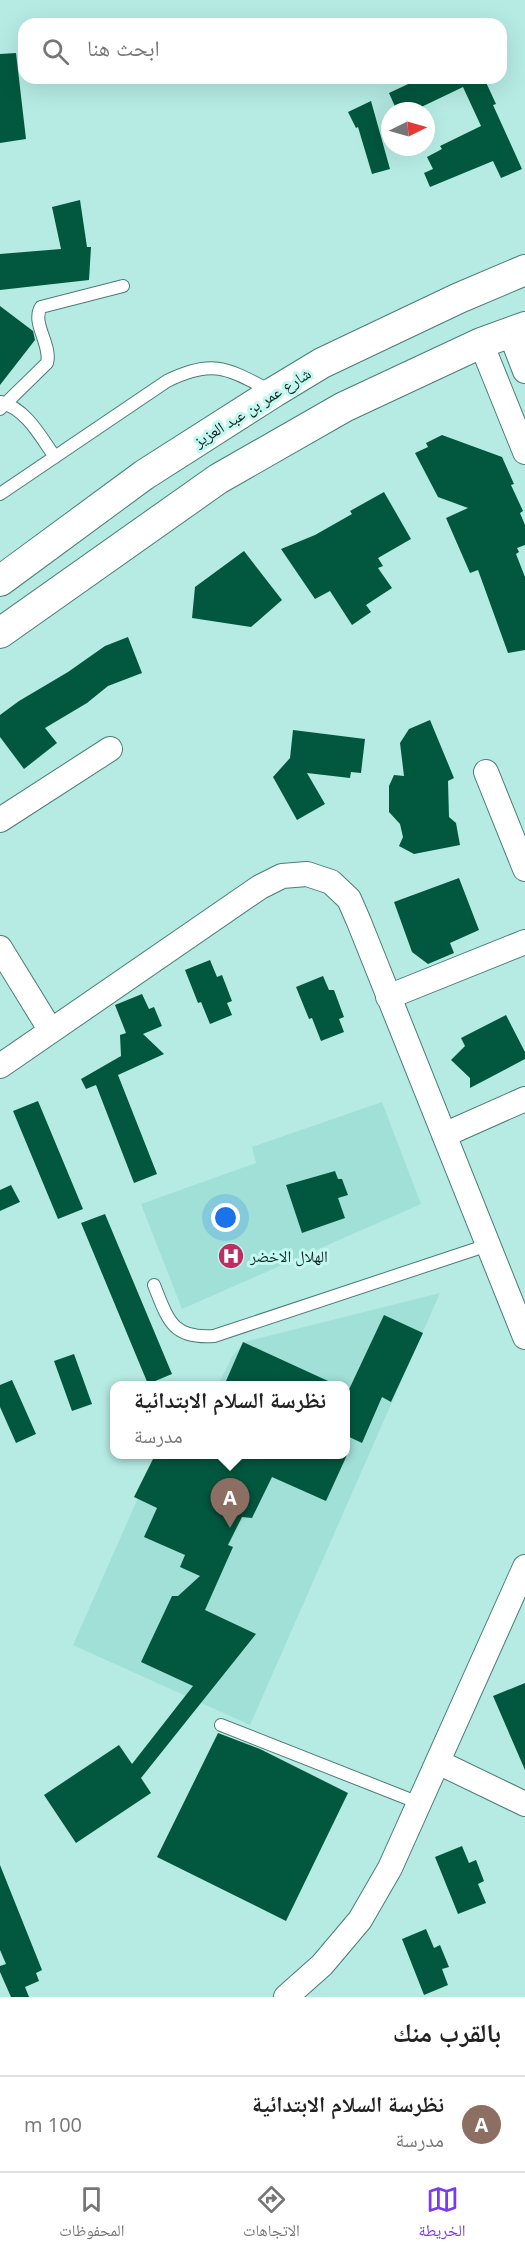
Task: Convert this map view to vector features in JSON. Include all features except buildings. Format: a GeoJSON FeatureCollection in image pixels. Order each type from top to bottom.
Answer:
{"type":"FeatureCollection","features":[{"type":"Feature","properties":{"kind":"street","name":"شارع عمر بن عبد العزيز"},"geometry":{"type":"LineString","coordinates":[[0,581],[144,475],[273,392],[322,363],[459,298],[525,270]]}},
{"type":"Feature","properties":{"kind":"street"},"geometry":{"type":"LineString","coordinates":[[0,633],[218,479],[344,407],[481,343],[517,329],[525,371]]}},
{"type":"Feature","properties":{"kind":"street"},"geometry":{"type":"LineString","coordinates":[[481,343],[525,452]]}},
{"type":"Feature","properties":{"kind":"street"},"geometry":{"type":"LineString","coordinates":[[0,820],[110,749]]}},
{"type":"Feature","properties":{"kind":"street"},"geometry":{"type":"LineString","coordinates":[[486,772],[525,869]]}},
{"type":"Feature","properties":{"kind":"street"},"geometry":{"type":"LineString","coordinates":[[0,1066],[260,887],[282,876],[307,874],[331,882],[349,899],[525,1337]]}},
{"type":"Feature","properties":{"kind":"street"},"geometry":{"type":"LineString","coordinates":[[388,997],[525,942]]}},
{"type":"Feature","properties":{"kind":"street"},"geometry":{"type":"LineString","coordinates":[[0,948],[51,1031]]}},
{"type":"Feature","properties":{"kind":"street"},"geometry":{"type":"LineString","coordinates":[[444,1135],[525,1100]]}},
{"type":"Feature","properties":{"kind":"street"},"geometry":{"type":"LineString","coordinates":[[286,1997],[322,1965],[360,1920],[390,1868],[525,1567]]}},
{"type":"Feature","properties":{"kind":"street"},"geometry":{"type":"LineString","coordinates":[[438,1762],[525,1804]]}},
{"type":"Feature","properties":{"kind":"lane"},"geometry":{"type":"LineString","coordinates":[[55,457],[27,418],[2,405],[47,363],[48,354],[38,315],[41,307],[123,286]]}},
{"type":"Feature","properties":{"kind":"lane"},"geometry":{"type":"LineString","coordinates":[[0,494],[167,381],[188,371],[206,367],[221,368],[273,392]]}},
{"type":"Feature","properties":{"kind":"lane"},"geometry":{"type":"LineString","coordinates":[[154,1285],[168,1320],[181,1332],[196,1337],[214,1336],[488,1245]]}},
{"type":"Feature","properties":{"kind":"lane"},"geometry":{"type":"LineString","coordinates":[[221,1725],[419,1803]]}},
{"type":"Feature","properties":{"kind":"shaded area","name":"الهلال الاخضر"},"geometry":{"type":"Polygon","coordinates":[[[382,1102],[421,1204],[182,1309],[141,1204],[256,1163],[252,1147],[382,1102]]]}},
{"type":"Feature","properties":{"kind":"shaded area"},"geometry":{"type":"Polygon","coordinates":[[[440,1293],[250,1725],[73,1645],[155,1459],[350,1459],[350,1381],[220,1381],[232,1357],[244,1342],[440,1293]]]}},
{"type":"Feature","properties":{"kind":"place","name":"الهلال الاخضر"},"geometry":{"type":"Point","coordinates":[231,1256]}},
{"type":"Feature","properties":{"kind":"place","name":"نظرسة السلام الابتدائية"},"geometry":{"type":"Point","coordinates":[230,1528]}}]}
